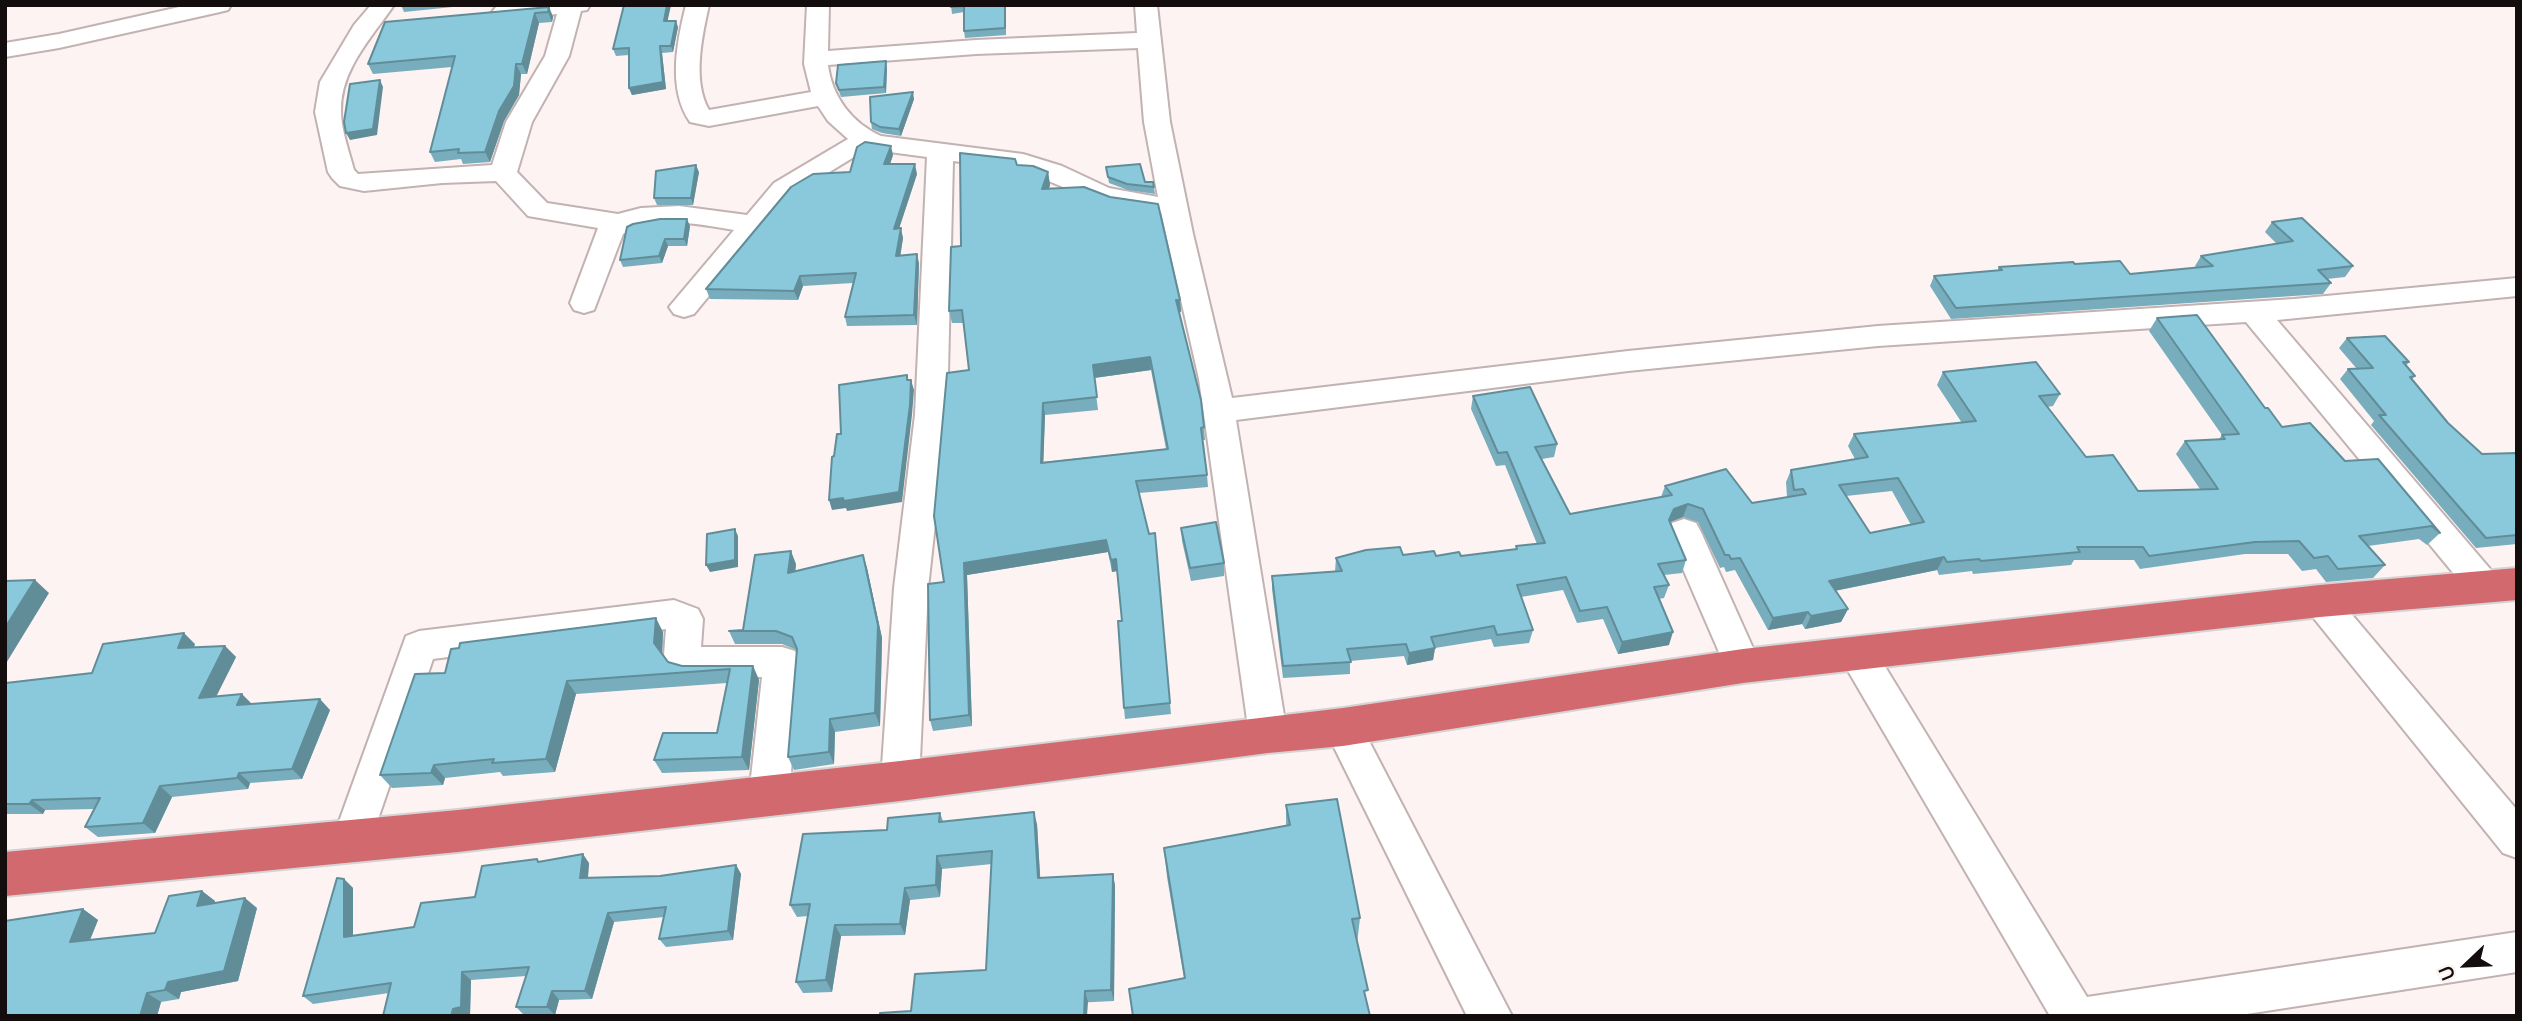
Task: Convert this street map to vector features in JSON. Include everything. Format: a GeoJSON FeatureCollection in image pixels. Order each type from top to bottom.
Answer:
{"type":"FeatureCollection","features":[{"type":"Feature","properties":{"kind":"highway"},"geometry":{"type":"LineString","coordinates":[[5,874],[352,841],[900,781],[1268,734],[1343,727],[1743,666],[2320,601],[2501,586]]}},
{"type":"Feature","properties":{"kind":"street"},"geometry":{"type":"LineString","coordinates":[[5,50],[59,41],[220,5]]}},
{"type":"Feature","properties":{"kind":"street"},"geometry":{"type":"LineString","coordinates":[[383,5],[366,25],[332,82],[328,112],[341,172],[349,180],[364,183],[442,175],[503,173],[538,210],[619,223],[668,216],[703,216],[751,224]]}},
{"type":"Feature","properties":{"kind":"street"},"geometry":{"type":"LineString","coordinates":[[479,15],[579,5]]}},
{"type":"Feature","properties":{"kind":"street"},"geometry":{"type":"LineString","coordinates":[[698,5],[692,23],[689,71],[695,110],[699,117],[709,118],[826,97]]}},
{"type":"Feature","properties":{"kind":"street"},"geometry":{"type":"LineString","coordinates":[[818,5],[817,73],[826,97],[840,119],[865,139],[875,143],[1023,162],[1122,201],[1173,207]]}},
{"type":"Feature","properties":{"kind":"street"},"geometry":{"type":"LineString","coordinates":[[1146,5],[1157,122],[1173,207],[1214,379],[1268,734]]}},
{"type":"Feature","properties":{"kind":"street"},"geometry":{"type":"LineString","coordinates":[[503,173],[519,122],[553,66],[571,6]]}},
{"type":"Feature","properties":{"kind":"street"},"geometry":{"type":"LineString","coordinates":[[366,25],[403,22]]}},
{"type":"Feature","properties":{"kind":"street"},"geometry":{"type":"LineString","coordinates":[[818,59],[976,47],[1149,40]]}},
{"type":"Feature","properties":{"kind":"street"},"geometry":{"type":"LineString","coordinates":[[684,307],[783,189],[865,139]]}},
{"type":"Feature","properties":{"kind":"street"},"geometry":{"type":"LineString","coordinates":[[900,781],[911,588],[930,415],[937,296],[940,150]]}},
{"type":"Feature","properties":{"kind":"street"},"geometry":{"type":"LineString","coordinates":[[584,303],[611,229],[619,223]]}},
{"type":"Feature","properties":{"kind":"street"},"geometry":{"type":"LineString","coordinates":[[1219,411],[1628,361],[1864,338],[2254,312],[2517,288]]}},
{"type":"Feature","properties":{"kind":"street"},"geometry":{"type":"LineString","coordinates":[[2254,312],[2501,586]]}},
{"type":"Feature","properties":{"kind":"street"},"geometry":{"type":"LineString","coordinates":[[1684,532],[1743,666]]}},
{"type":"Feature","properties":{"kind":"street"},"geometry":{"type":"LineString","coordinates":[[2320,601],[2517,840]]}},
{"type":"Feature","properties":{"kind":"street"},"geometry":{"type":"LineString","coordinates":[[352,841],[419,646],[674,614],[685,619],[682,655],[689,662],[782,662],[769,796]]}},
{"type":"Feature","properties":{"kind":"street"},"geometry":{"type":"LineString","coordinates":[[1857,653],[2074,1016]]}},
{"type":"Feature","properties":{"kind":"street"},"geometry":{"type":"LineString","coordinates":[[1343,727],[1490,1016]]}},
{"type":"Feature","properties":{"kind":"street"},"geometry":{"type":"LineString","coordinates":[[2092,1016],[2243,1005],[2517,952]]}},
{"type":"Feature","properties":{"kind":"building"},"geometry":{"type":"Polygon","coordinates":[[[624,5],[667,5],[664,21],[676,21],[671,46],[660,46],[663,82],[629,88],[629,48],[613,49],[624,5]]]}},
{"type":"Feature","properties":{"kind":"building"},"geometry":{"type":"Polygon","coordinates":[[[951,5],[1005,5],[1005,28],[964,31],[964,6],[951,5]]]}},
{"type":"Feature","properties":{"kind":"building"},"geometry":{"type":"Polygon","coordinates":[[[549,7],[548,12],[535,13],[522,64],[516,64],[514,86],[499,111],[485,152],[458,153],[459,149],[430,152],[455,56],[368,64],[385,22],[549,7]]]}},
{"type":"Feature","properties":{"kind":"building"},"geometry":{"type":"Polygon","coordinates":[[[886,61],[884,87],[839,90],[836,83],[838,65],[886,61]]]}},
{"type":"Feature","properties":{"kind":"building"},"geometry":{"type":"Polygon","coordinates":[[[380,80],[373,129],[346,133],[344,122],[350,84],[380,80]]]}},
{"type":"Feature","properties":{"kind":"building"},"geometry":{"type":"Polygon","coordinates":[[[913,92],[899,129],[880,127],[871,122],[870,97],[913,92]]]}},
{"type":"Feature","properties":{"kind":"building"},"geometry":{"type":"Polygon","coordinates":[[[865,142],[891,146],[884,164],[915,164],[894,229],[901,228],[896,256],[917,254],[914,315],[845,317],[856,273],[800,276],[794,291],[706,289],[791,187],[813,174],[850,172],[857,147],[865,142]]]}},
{"type":"Feature","properties":{"kind":"building"},"geometry":{"type":"Polygon","coordinates":[[[960,153],[1015,159],[1017,165],[1033,166],[1048,172],[1042,189],[1084,187],[1110,197],[1158,204],[1180,300],[1176,300],[1201,400],[1204,427],[1201,428],[1207,475],[1136,481],[1149,534],[1155,533],[1170,703],[1124,708],[1118,621],[1122,621],[1116,559],[1111,560],[1106,540],[964,563],[969,715],[930,720],[928,584],[944,582],[934,516],[947,373],[969,370],[962,310],[949,311],[951,247],[961,246],[960,153]],[[1150,357],[1093,365],[1097,397],[1043,403],[1041,463],[1168,449],[1150,357]]]}},
{"type":"Feature","properties":{"kind":"building"},"geometry":{"type":"Polygon","coordinates":[[[1140,164],[1145,182],[1153,182],[1154,187],[1127,184],[1108,177],[1106,167],[1140,164]]]}},
{"type":"Feature","properties":{"kind":"building"},"geometry":{"type":"Polygon","coordinates":[[[696,165],[691,198],[654,198],[656,171],[696,165]]]}},
{"type":"Feature","properties":{"kind":"building"},"geometry":{"type":"Polygon","coordinates":[[[2302,218],[2353,266],[2318,270],[2331,283],[1956,308],[1934,276],[2002,270],[1999,267],[2073,262],[2120,261],[2130,274],[2213,266],[2201,256],[2293,241],[2272,222],[2302,218]]]}},
{"type":"Feature","properties":{"kind":"building"},"geometry":{"type":"Polygon","coordinates":[[[660,219],[687,219],[684,239],[665,239],[659,256],[620,260],[627,227],[660,219]]]}},
{"type":"Feature","properties":{"kind":"building"},"geometry":{"type":"Polygon","coordinates":[[[2197,315],[2282,427],[2310,423],[2345,461],[2378,459],[2440,533],[2432,526],[2359,536],[2385,565],[2338,569],[2328,556],[2314,558],[2299,541],[2255,542],[2149,556],[2143,547],[2077,547],[2080,552],[1981,561],[1947,562],[1944,557],[1829,581],[1848,609],[1811,616],[1808,612],[1773,618],[1740,558],[1731,559],[1729,555],[1725,555],[1703,509],[1688,504],[1674,509],[1669,520],[1686,560],[1658,564],[1669,585],[1654,587],[1673,632],[1622,642],[1607,607],[1580,611],[1566,577],[1517,585],[1533,630],[1497,635],[1494,626],[1431,637],[1435,648],[1409,653],[1406,644],[1347,649],[1351,662],[1283,666],[1272,576],[1342,571],[1336,558],[1366,550],[1400,547],[1403,555],[1434,551],[1436,556],[1459,552],[1461,556],[1545,543],[1507,452],[1498,453],[1473,396],[1530,387],[1557,444],[1535,447],[1570,514],[1672,495],[1665,486],[1726,469],[1752,503],[1806,494],[1803,489],[1794,490],[1791,470],[1868,457],[1854,434],[1976,421],[1943,372],[2036,362],[2060,394],[2039,396],[2086,457],[2113,455],[2138,491],[2218,489],[2185,441],[2225,439],[2222,435],[2239,434],[2157,318],[2197,315]],[[1898,478],[1839,485],[1870,533],[1924,522],[1898,478]]]}},
{"type":"Feature","properties":{"kind":"building"},"geometry":{"type":"Polygon","coordinates":[[[2385,336],[2409,362],[2403,362],[2415,376],[2410,377],[2448,423],[2482,454],[2517,453],[2517,535],[2486,538],[2379,415],[2386,415],[2348,369],[2373,368],[2347,338],[2385,336]]]}},
{"type":"Feature","properties":{"kind":"building"},"geometry":{"type":"Polygon","coordinates":[[[907,375],[907,380],[911,380],[910,405],[899,492],[844,501],[843,498],[829,500],[832,457],[837,434],[841,434],[839,385],[907,375]]]}},
{"type":"Feature","properties":{"kind":"building"},"geometry":{"type":"Polygon","coordinates":[[[1216,522],[1224,563],[1190,568],[1181,528],[1216,522]]]}},
{"type":"Feature","properties":{"kind":"building"},"geometry":{"type":"Polygon","coordinates":[[[735,529],[735,560],[706,565],[707,534],[735,529]]]}},
{"type":"Feature","properties":{"kind":"building"},"geometry":{"type":"Polygon","coordinates":[[[791,551],[788,573],[863,555],[878,625],[875,713],[830,719],[829,752],[788,757],[797,649],[792,637],[776,631],[729,631],[743,630],[755,555],[791,551]]]}},
{"type":"Feature","properties":{"kind":"building"},"geometry":{"type":"Polygon","coordinates":[[[35,580],[5,628],[5,581],[35,580]]]}},
{"type":"Feature","properties":{"kind":"building"},"geometry":{"type":"Polygon","coordinates":[[[656,618],[654,643],[668,662],[682,666],[753,666],[742,757],[654,760],[663,733],[717,733],[730,669],[567,681],[546,759],[492,763],[494,759],[434,765],[431,773],[380,775],[415,674],[445,673],[451,649],[459,648],[460,643],[656,618]]]}},
{"type":"Feature","properties":{"kind":"building"},"geometry":{"type":"Polygon","coordinates":[[[184,633],[178,648],[225,646],[199,698],[242,694],[237,705],[320,699],[292,769],[239,773],[237,778],[160,786],[143,823],[85,827],[100,798],[32,800],[29,804],[5,804],[6,683],[92,673],[103,644],[184,633]]]}},
{"type":"Feature","properties":{"kind":"building"},"geometry":{"type":"Polygon","coordinates":[[[1337,799],[1360,918],[1352,919],[1368,990],[1364,991],[1370,1016],[1133,1016],[1129,989],[1185,978],[1164,848],[1290,825],[1286,805],[1337,799]]]}},
{"type":"Feature","properties":{"kind":"building"},"geometry":{"type":"Polygon","coordinates":[[[1034,812],[1038,878],[1113,874],[1111,990],[1085,991],[1084,1016],[880,1016],[880,1013],[911,1011],[915,974],[986,970],[992,851],[937,856],[936,885],[905,888],[900,924],[835,925],[826,980],[796,982],[810,904],[790,905],[803,834],[887,830],[888,818],[940,813],[939,822],[1034,812]]]}},
{"type":"Feature","properties":{"kind":"building"},"geometry":{"type":"Polygon","coordinates":[[[583,854],[580,878],[660,876],[736,865],[728,931],[659,939],[666,907],[608,913],[585,991],[552,991],[547,1007],[516,1007],[529,967],[462,972],[461,1007],[453,1009],[451,1016],[383,1016],[391,983],[303,996],[337,878],[344,879],[344,937],[414,927],[421,903],[475,897],[482,866],[537,859],[538,862],[583,854]]]}},
{"type":"Feature","properties":{"kind":"building"},"geometry":{"type":"Polygon","coordinates":[[[202,891],[197,906],[245,898],[224,971],[168,982],[165,990],[147,993],[140,1016],[5,1016],[5,921],[83,909],[70,942],[155,933],[169,896],[202,891]]]}}]}
